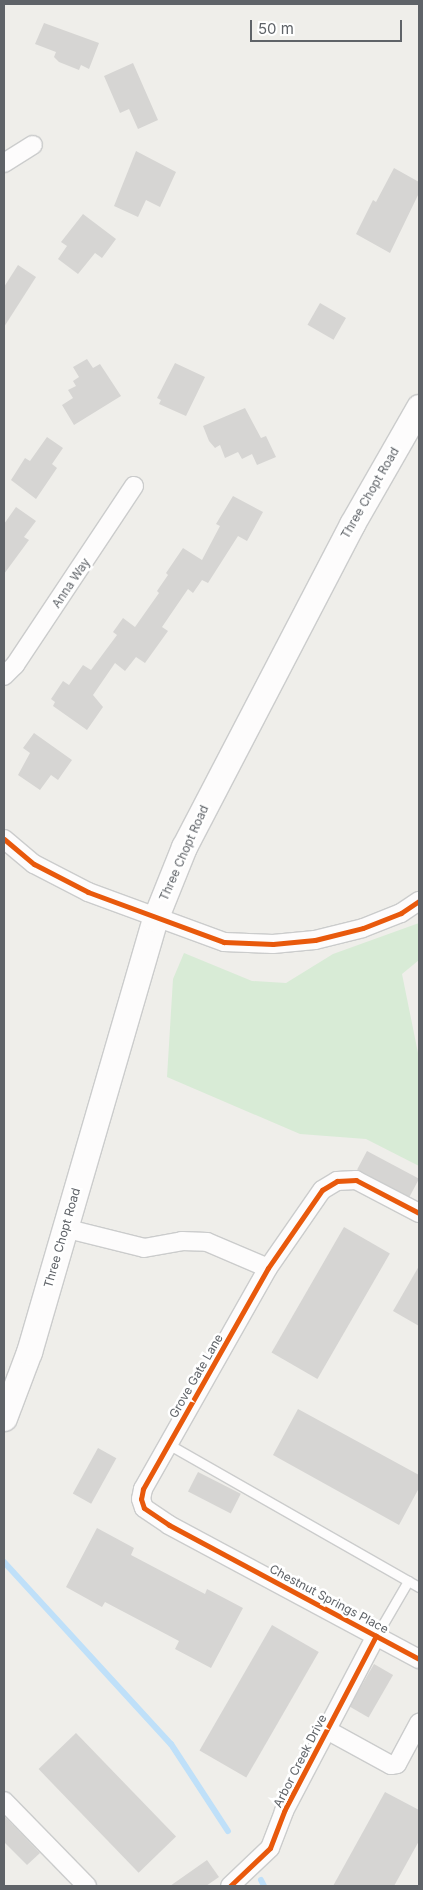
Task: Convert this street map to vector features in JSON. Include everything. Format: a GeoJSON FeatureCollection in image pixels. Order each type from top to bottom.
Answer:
{"type":"FeatureCollection","features":[{"type":"Feature","properties":{"kind":"main road","name":"Three Chopt Road"},"geometry":{"type":"LineString","coordinates":[[4,1418],[29,1352],[155,919],[184,847],[352,524],[419,407]]}},
{"type":"Feature","properties":{"kind":"street"},"geometry":{"type":"LineString","coordinates":[[4,163],[33,145]]}},
{"type":"Feature","properties":{"kind":"street","name":"Anna Way"},"geometry":{"type":"LineString","coordinates":[[4,676],[15,665],[134,486]]}},
{"type":"Feature","properties":{"kind":"street"},"geometry":{"type":"LineString","coordinates":[[4,839],[34,864],[66,882],[155,919],[224,942],[274,944],[315,940],[363,928],[401,913],[419,901]]}},
{"type":"Feature","properties":{"kind":"street","name":"Grove Gate Lane"},"geometry":{"type":"LineString","coordinates":[[229,1557],[144,1508],[141,1499],[143,1489],[268,1268],[304,1213],[322,1190],[337,1181],[356,1180],[419,1213]]}},
{"type":"Feature","properties":{"kind":"street"},"geometry":{"type":"LineString","coordinates":[[64,1228],[144,1248],[182,1241],[207,1242],[268,1268]]}},
{"type":"Feature","properties":{"kind":"street","name":"Chestnut Springs Place"},"geometry":{"type":"LineString","coordinates":[[229,1557],[419,1659]]}},
{"type":"Feature","properties":{"kind":"street","name":"Arbor Creek Drive"},"geometry":{"type":"LineString","coordinates":[[230,1886],[270,1848],[284,1811],[376,1636]]}},
{"type":"Feature","properties":{"kind":"street"},"geometry":{"type":"LineString","coordinates":[[327,1730],[391,1765],[398,1764],[419,1723]]}},
{"type":"Feature","properties":{"kind":"street"},"geometry":{"type":"LineString","coordinates":[[4,1801],[87,1886]]}},
{"type":"Feature","properties":{"kind":"lane"},"geometry":{"type":"LineString","coordinates":[[168,1444],[419,1588]]}},
{"type":"Feature","properties":{"kind":"lane"},"geometry":{"type":"LineString","coordinates":[[376,1636],[408,1581]]}},
{"type":"Feature","properties":{"kind":"green space"},"geometry":{"type":"Polygon","coordinates":[[[419,923],[419,960],[402,974],[419,1058],[419,1166],[366,1139],[300,1134],[167,1077],[173,979],[184,953],[252,981],[286,983],[333,954],[419,923]]]}},
{"type":"Feature","properties":{"kind":"building"},"geometry":{"type":"Polygon","coordinates":[[[44,23],[99,43],[89,69],[81,65],[79,70],[59,62],[54,57],[56,52],[35,44],[44,23]]]}},
{"type":"Feature","properties":{"kind":"building"},"geometry":{"type":"Polygon","coordinates":[[[133,63],[158,120],[138,129],[129,109],[120,113],[104,76],[133,63]]]}},
{"type":"Feature","properties":{"kind":"building"},"geometry":{"type":"Polygon","coordinates":[[[136,151],[176,172],[160,207],[146,200],[138,217],[114,206],[136,151]]]}},
{"type":"Feature","properties":{"kind":"building"},"geometry":{"type":"Polygon","coordinates":[[[394,168],[419,182],[419,193],[390,253],[356,234],[373,200],[376,202],[394,168]]]}},
{"type":"Feature","properties":{"kind":"building"},"geometry":{"type":"Polygon","coordinates":[[[83,214],[116,239],[102,258],[95,253],[78,274],[58,259],[67,246],[61,242],[83,214]]]}},
{"type":"Feature","properties":{"kind":"building"},"geometry":{"type":"Polygon","coordinates":[[[18,265],[36,277],[4,327],[4,287],[18,265]]]}},
{"type":"Feature","properties":{"kind":"building"},"geometry":{"type":"Polygon","coordinates":[[[320,303],[346,318],[333,340],[308,325],[320,303]]]}},
{"type":"Feature","properties":{"kind":"building"},"geometry":{"type":"Polygon","coordinates":[[[87,359],[93,368],[100,364],[121,396],[74,425],[62,405],[73,398],[68,390],[76,386],[73,381],[79,377],[73,367],[87,359]]]}},
{"type":"Feature","properties":{"kind":"building"},"geometry":{"type":"Polygon","coordinates":[[[175,363],[205,377],[186,416],[159,404],[161,400],[157,398],[175,363]]]}},
{"type":"Feature","properties":{"kind":"building"},"geometry":{"type":"Polygon","coordinates":[[[245,408],[261,438],[266,436],[276,457],[257,465],[252,454],[242,459],[238,452],[225,458],[220,445],[215,448],[209,441],[203,426],[245,408]]]}},
{"type":"Feature","properties":{"kind":"building"},"geometry":{"type":"Polygon","coordinates":[[[47,437],[63,448],[52,464],[57,468],[36,499],[11,480],[25,458],[30,461],[47,437]]]}},
{"type":"Feature","properties":{"kind":"building"},"geometry":{"type":"Polygon","coordinates":[[[233,496],[263,512],[247,541],[238,536],[208,583],[202,580],[193,593],[188,589],[162,627],[168,631],[145,663],[136,657],[125,671],[115,663],[93,695],[103,707],[87,730],[53,706],[55,702],[51,699],[63,681],[69,685],[83,665],[91,670],[117,635],[113,632],[123,618],[135,627],[159,593],[157,591],[168,575],[166,573],[183,548],[202,560],[220,526],[216,524],[233,496]]]}},
{"type":"Feature","properties":{"kind":"building"},"geometry":{"type":"Polygon","coordinates":[[[16,507],[36,521],[24,537],[29,540],[4,574],[4,524],[16,507]]]}},
{"type":"Feature","properties":{"kind":"building"},"geometry":{"type":"Polygon","coordinates":[[[34,733],[72,760],[58,780],[51,775],[40,790],[18,775],[30,753],[23,748],[34,733]]]}},
{"type":"Feature","properties":{"kind":"building"},"geometry":{"type":"Polygon","coordinates":[[[367,1151],[419,1179],[409,1197],[357,1170],[367,1151]]]}},
{"type":"Feature","properties":{"kind":"building"},"geometry":{"type":"Polygon","coordinates":[[[344,1227],[390,1254],[317,1379],[272,1353],[344,1227]]]}},
{"type":"Feature","properties":{"kind":"building"},"geometry":{"type":"Polygon","coordinates":[[[419,1266],[419,1326],[393,1311],[419,1266]]]}},
{"type":"Feature","properties":{"kind":"building"},"geometry":{"type":"Polygon","coordinates":[[[298,1409],[419,1475],[419,1488],[399,1525],[273,1455],[298,1409]]]}},
{"type":"Feature","properties":{"kind":"building"},"geometry":{"type":"Polygon","coordinates":[[[98,1448],[116,1458],[91,1504],[73,1493],[98,1448]]]}},
{"type":"Feature","properties":{"kind":"building"},"geometry":{"type":"Polygon","coordinates":[[[198,1472],[241,1494],[231,1513],[188,1492],[198,1472]]]}},
{"type":"Feature","properties":{"kind":"building"},"geometry":{"type":"Polygon","coordinates":[[[97,1528],[134,1548],[131,1555],[205,1594],[207,1589],[243,1608],[211,1668],[175,1649],[179,1641],[105,1602],[102,1607],[66,1587],[97,1528]]]}},
{"type":"Feature","properties":{"kind":"building"},"geometry":{"type":"Polygon","coordinates":[[[272,1625],[319,1652],[246,1778],[200,1751],[272,1625]]]}},
{"type":"Feature","properties":{"kind":"building"},"geometry":{"type":"Polygon","coordinates":[[[374,1664],[393,1675],[369,1717],[350,1706],[374,1664]]]}},
{"type":"Feature","properties":{"kind":"building"},"geometry":{"type":"Polygon","coordinates":[[[76,1733],[176,1837],[139,1873],[39,1769],[76,1733]]]}},
{"type":"Feature","properties":{"kind":"building"},"geometry":{"type":"Polygon","coordinates":[[[385,1792],[419,1810],[419,1841],[394,1886],[333,1886],[385,1792]]]}},
{"type":"Feature","properties":{"kind":"building"},"geometry":{"type":"Polygon","coordinates":[[[4,1816],[40,1853],[27,1865],[4,1842],[4,1816]]]}},
{"type":"Feature","properties":{"kind":"building"},"geometry":{"type":"Polygon","coordinates":[[[207,1860],[219,1877],[206,1886],[170,1886],[207,1860]]]}},
{"type":"Feature","properties":{"kind":"waterway"},"geometry":{"type":"LineString","coordinates":[[4,1562],[171,1744],[228,1831]]}},
{"type":"Feature","properties":{"kind":"waterway"},"geometry":{"type":"LineString","coordinates":[[261,1880],[264,1886]]}},
{"type":"Feature","properties":{"kind":"cycle path"},"geometry":{"type":"LineString","coordinates":[[4,839],[34,864],[88,892],[224,942],[273,944],[315,940],[363,928],[401,913],[419,901]]}},
{"type":"Feature","properties":{"kind":"cycle path"},"geometry":{"type":"LineString","coordinates":[[419,1213],[356,1180],[337,1181],[322,1190],[268,1268],[143,1489],[141,1499],[144,1508],[169,1525],[419,1659]]}},
{"type":"Feature","properties":{"kind":"cycle path"},"geometry":{"type":"LineString","coordinates":[[230,1886],[270,1848],[284,1811],[376,1636]]}}]}
